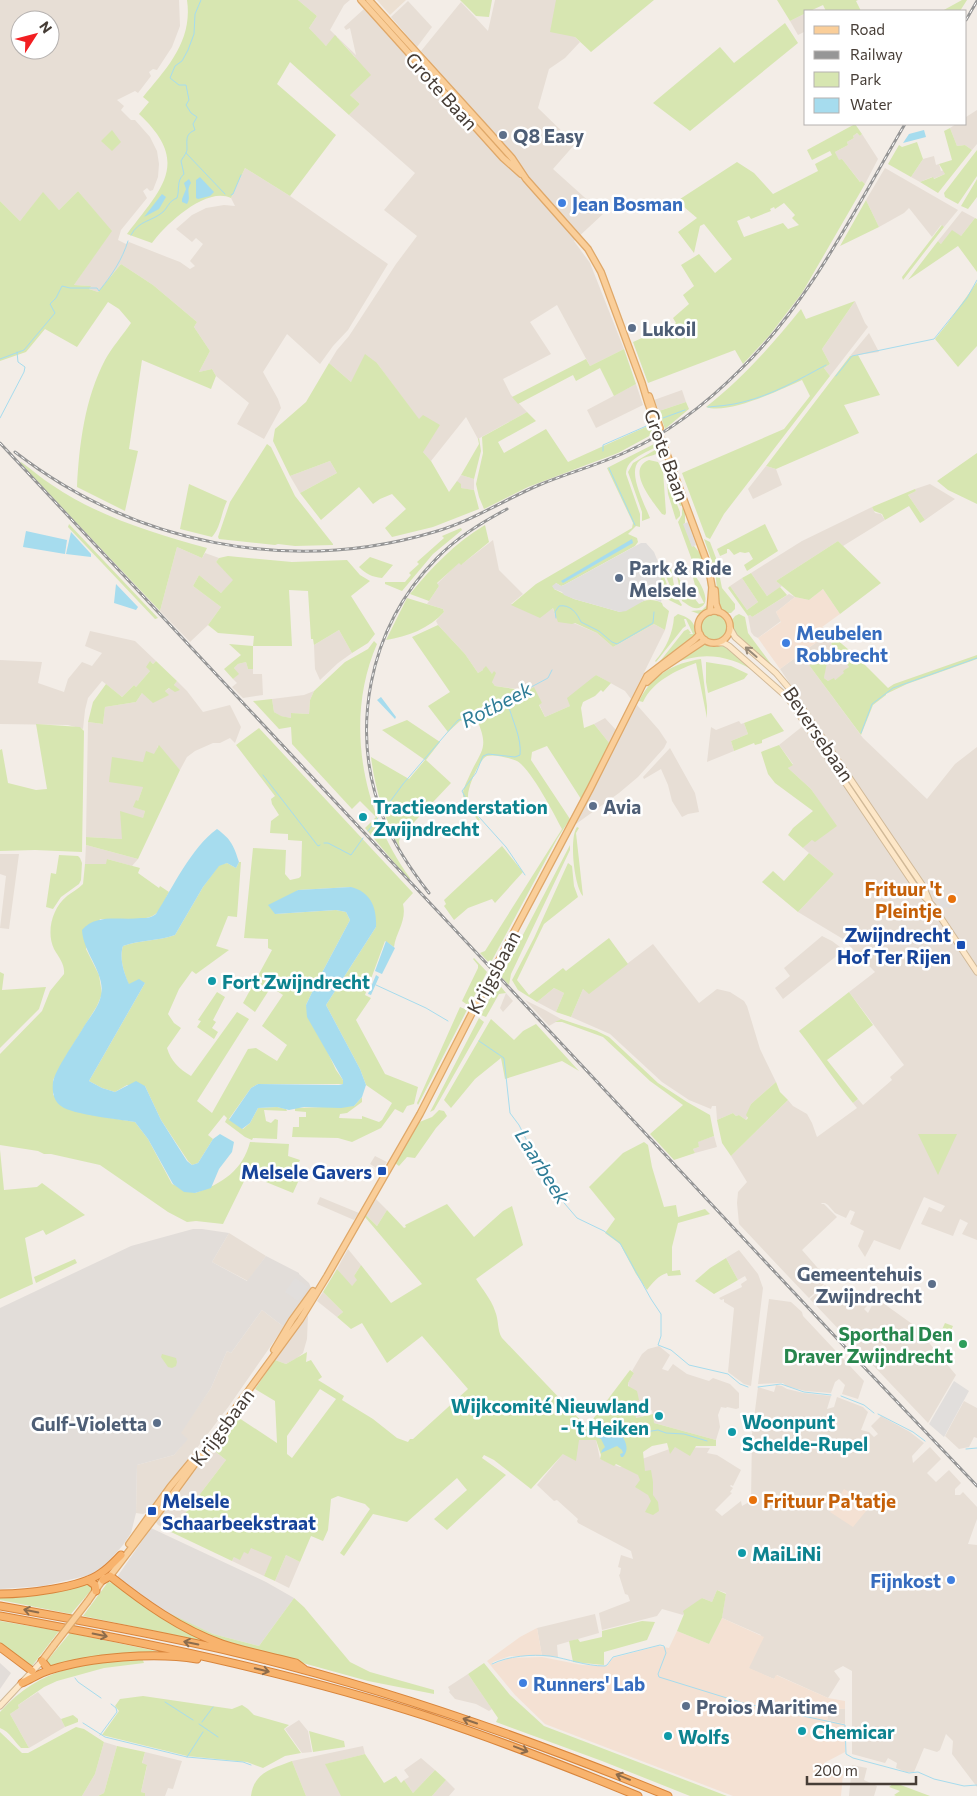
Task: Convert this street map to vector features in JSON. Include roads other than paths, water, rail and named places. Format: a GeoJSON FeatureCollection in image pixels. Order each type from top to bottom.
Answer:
{"type":"FeatureCollection","features":[{"type":"Feature","properties":{"kind":"highway"},"geometry":{"type":"LineString","coordinates":[[0,1594],[39,1591],[88,1580],[102,1573],[121,1555]]}},
{"type":"Feature","properties":{"kind":"highway"},"geometry":{"type":"LineString","coordinates":[[106,1578],[187,1628],[222,1644],[296,1664],[306,1671]]}},
{"type":"Feature","properties":{"kind":"highway"},"geometry":{"type":"LineString","coordinates":[[88,1580],[95,1585],[96,1591]]}},
{"type":"Feature","properties":{"kind":"highway"},"geometry":{"type":"LineString","coordinates":[[0,1606],[197,1644],[306,1671],[453,1714],[518,1737],[668,1796]]}},
{"type":"Feature","properties":{"kind":"highway"},"geometry":{"type":"LineString","coordinates":[[0,1616],[140,1642],[308,1682],[425,1716],[514,1746],[638,1796]]}},
{"type":"Feature","properties":{"kind":"highway"},"geometry":{"type":"LineString","coordinates":[[0,1647],[32,1671]]}},
{"type":"Feature","properties":{"kind":"highway"},"geometry":{"type":"LineString","coordinates":[[22,1684],[49,1670],[80,1663],[141,1656],[192,1658],[208,1661],[215,1659]]}},
{"type":"Feature","properties":{"kind":"highway"},"geometry":{"type":"LineString","coordinates":[[42,1661],[49,1670]]}},
{"type":"Feature","properties":{"kind":"highway"},"geometry":{"type":"LineString","coordinates":[[604,1782],[627,1796]]}},
{"type":"Feature","properties":{"kind":"main road","name":"Grote Baan"},"geometry":{"type":"LineString","coordinates":[[361,0],[502,158],[526,179],[574,232],[595,259],[642,383],[653,406],[695,524]]}},
{"type":"Feature","properties":{"kind":"main road","name":"Grote Baan"},"geometry":{"type":"LineString","coordinates":[[369,0],[512,158],[526,179]]}},
{"type":"Feature","properties":{"kind":"main road"},"geometry":{"type":"LineString","coordinates":[[695,524],[712,587],[710,612]]}},
{"type":"Feature","properties":{"kind":"main road"},"geometry":{"type":"LineString","coordinates":[[695,524],[714,572],[716,604],[719,612]]}},
{"type":"Feature","properties":{"kind":"main road"},"geometry":{"type":"LineString","coordinates":[[710,612],[719,612],[728,618],[730,628],[727,637],[719,643],[704,640],[698,626],[700,620],[710,612]]}},
{"type":"Feature","properties":{"kind":"main road","name":"Beversebaan"},"geometry":{"type":"LineString","coordinates":[[730,628],[735,637],[776,673],[788,687],[895,852]]}},
{"type":"Feature","properties":{"kind":"main road","name":"Krijgsbaan"},"geometry":{"type":"LineString","coordinates":[[0,1706],[42,1661],[150,1524],[173,1489],[327,1276],[420,1114],[642,684],[650,672],[700,634]]}},
{"type":"Feature","properties":{"kind":"main road","name":"Krijgsbaan"},"geometry":{"type":"LineString","coordinates":[[642,687],[660,670],[704,640]]}},
{"type":"Feature","properties":{"kind":"main road","name":"Beversebaan"},"geometry":{"type":"LineString","coordinates":[[719,643],[729,646],[788,698],[895,852]]}},
{"type":"Feature","properties":{"kind":"main road"},"geometry":{"type":"LineString","coordinates":[[895,852],[923,886],[932,906],[977,972]]}},
{"type":"Feature","properties":{"kind":"main road","name":"Krijgsbaan"},"geometry":{"type":"LineString","coordinates":[[106,1578],[160,1501],[173,1489]]}},
{"type":"Feature","properties":{"kind":"main road"},"geometry":{"type":"LineString","coordinates":[[150,1524],[149,1520],[160,1501]]}},
{"type":"Feature","properties":{"kind":"water"},"geometry":{"type":"Polygon","coordinates":[[[924,130],[926,137],[903,143],[909,134],[924,130]]]}},
{"type":"Feature","properties":{"kind":"water"},"geometry":{"type":"Polygon","coordinates":[[[200,177],[214,192],[210,196],[198,199],[196,198],[196,180],[200,177]]]}},
{"type":"Feature","properties":{"kind":"water"},"geometry":{"type":"Polygon","coordinates":[[[189,179],[191,183],[187,204],[182,202],[182,199],[186,189],[184,183],[189,179]]]}},
{"type":"Feature","properties":{"kind":"water"},"geometry":{"type":"Polygon","coordinates":[[[162,194],[166,197],[159,209],[144,217],[162,194]]]}},
{"type":"Feature","properties":{"kind":"water"},"geometry":{"type":"Polygon","coordinates":[[[26,531],[67,540],[65,554],[23,547],[26,531]]]}},
{"type":"Feature","properties":{"kind":"water"},"geometry":{"type":"Polygon","coordinates":[[[71,532],[91,554],[91,557],[66,554],[71,532]]]}},
{"type":"Feature","properties":{"kind":"water"},"geometry":{"type":"Polygon","coordinates":[[[632,539],[633,543],[563,583],[561,581],[632,539]]]}},
{"type":"Feature","properties":{"kind":"water"},"geometry":{"type":"Polygon","coordinates":[[[116,584],[138,607],[136,610],[114,603],[116,584]]]}},
{"type":"Feature","properties":{"kind":"water"},"geometry":{"type":"Polygon","coordinates":[[[381,697],[396,717],[395,719],[377,700],[381,697]]]}},
{"type":"Feature","properties":{"kind":"water"},"geometry":{"type":"Polygon","coordinates":[[[217,829],[226,836],[234,847],[239,862],[236,868],[227,863],[219,866],[203,887],[175,935],[123,946],[122,960],[129,984],[139,979],[145,983],[89,1081],[115,1092],[136,1081],[145,1086],[161,1120],[187,1161],[192,1165],[198,1163],[213,1139],[220,1134],[234,1142],[232,1152],[219,1169],[211,1188],[195,1193],[184,1192],[173,1184],[148,1139],[135,1122],[85,1114],[67,1109],[56,1101],[53,1082],[66,1055],[96,1008],[101,995],[100,979],[83,939],[82,930],[95,921],[147,918],[156,914],[191,857],[199,846],[217,829]]]}},
{"type":"Feature","properties":{"kind":"water"},"geometry":{"type":"Polygon","coordinates":[[[351,887],[358,889],[368,897],[374,907],[376,927],[326,1005],[360,1069],[366,1085],[362,1097],[354,1106],[341,1108],[304,1107],[289,1110],[277,1107],[258,1108],[250,1123],[242,1129],[229,1120],[251,1088],[258,1084],[343,1084],[343,1080],[307,1017],[306,1005],[350,920],[346,912],[336,910],[275,914],[268,905],[298,890],[351,887]]]}},
{"type":"Feature","properties":{"kind":"water"},"geometry":{"type":"Polygon","coordinates":[[[386,941],[395,948],[382,974],[375,971],[386,941]]]}},
{"type":"Feature","properties":{"kind":"water"},"geometry":{"type":"Polygon","coordinates":[[[376,975],[379,977],[371,995],[368,994],[376,975]]]}},
{"type":"Feature","properties":{"kind":"water"},"geometry":{"type":"Polygon","coordinates":[[[600,1422],[606,1423],[617,1430],[625,1440],[626,1452],[623,1457],[620,1454],[623,1453],[622,1450],[617,1446],[601,1453],[605,1447],[601,1439],[586,1430],[589,1428],[593,1429],[600,1422]]]}},
{"type":"Feature","properties":{"kind":"waterway"},"geometry":{"type":"LineString","coordinates":[[131,235],[138,226],[163,212],[178,195],[179,182],[184,174],[181,161],[186,154],[188,135],[195,130],[193,124],[197,117],[191,113],[186,105],[189,100],[186,85],[179,85],[170,78],[175,66],[182,61],[188,50],[194,34],[195,14],[201,0]]}},
{"type":"Feature","properties":{"kind":"waterway"},"geometry":{"type":"LineString","coordinates":[[186,153],[225,194]]}},
{"type":"Feature","properties":{"kind":"waterway"},"geometry":{"type":"LineString","coordinates":[[231,195],[241,175]]}},
{"type":"Feature","properties":{"kind":"waterway"},"geometry":{"type":"LineString","coordinates":[[0,359],[24,350],[55,313],[50,304],[56,298],[62,286],[70,288],[97,288],[99,291],[123,255],[128,241]]}},
{"type":"Feature","properties":{"kind":"waterway","name":"Rotbeek"},"geometry":{"type":"LineString","coordinates":[[836,376],[852,356],[934,339],[967,298],[977,280]]}},
{"type":"Feature","properties":{"kind":"waterway"},"geometry":{"type":"LineString","coordinates":[[0,418],[24,372],[25,367],[18,362],[17,352]]}},
{"type":"Feature","properties":{"kind":"waterway","name":"Rotbeek"},"geometry":{"type":"LineString","coordinates":[[708,407],[754,399],[786,386],[826,365]]}},
{"type":"Feature","properties":{"kind":"waterway","name":"Rotbeek"},"geometry":{"type":"LineString","coordinates":[[663,418],[685,410]]}},
{"type":"Feature","properties":{"kind":"waterway","name":"Rotbeek"},"geometry":{"type":"LineString","coordinates":[[603,451],[603,445],[651,424]]}},
{"type":"Feature","properties":{"kind":"waterway","name":"Rotbeek"},"geometry":{"type":"LineString","coordinates":[[609,468],[635,525]]}},
{"type":"Feature","properties":{"kind":"waterway","name":"Rotbeek"},"geometry":{"type":"LineString","coordinates":[[556,618],[555,612],[559,606],[567,606],[575,612],[581,622],[599,631],[617,644],[653,623],[654,612]]}},
{"type":"Feature","properties":{"kind":"waterway"},"geometry":{"type":"LineString","coordinates":[[861,733],[872,704],[893,688],[977,658]]}},
{"type":"Feature","properties":{"kind":"waterway","name":"Rotbeek"},"geometry":{"type":"LineString","coordinates":[[384,810],[403,784],[458,720],[473,717],[507,700],[548,678],[552,670]]}},
{"type":"Feature","properties":{"kind":"waterway"},"geometry":{"type":"LineString","coordinates":[[508,704],[518,736],[520,755],[515,757],[488,754],[483,756],[476,773],[462,791],[470,807],[506,847],[525,875]]}},
{"type":"Feature","properties":{"kind":"waterway","name":"Rotbeek"},"geometry":{"type":"LineString","coordinates":[[263,775],[318,846],[320,845]]}},
{"type":"Feature","properties":{"kind":"waterway","name":"Rotbeek"},"geometry":{"type":"LineString","coordinates":[[368,831],[378,818]]}},
{"type":"Feature","properties":{"kind":"waterway","name":"Rotbeek"},"geometry":{"type":"LineString","coordinates":[[324,843],[328,843],[351,855],[363,838]]}},
{"type":"Feature","properties":{"kind":"waterway","name":"Laarbeek"},"geometry":{"type":"LineString","coordinates":[[376,985],[426,1008],[448,1021]]}},
{"type":"Feature","properties":{"kind":"waterway","name":"Laarbeek"},"geometry":{"type":"LineString","coordinates":[[479,1041],[504,1058],[510,1113],[519,1125],[559,1197],[577,1218],[604,1231],[620,1243],[661,1314],[661,1336],[658,1345],[671,1350],[689,1365],[728,1374],[740,1384],[748,1387]]}},
{"type":"Feature","properties":{"kind":"waterway","name":"Laarbeek"},"geometry":{"type":"LineString","coordinates":[[758,1387],[781,1384],[804,1392],[831,1395]]}},
{"type":"Feature","properties":{"kind":"waterway","name":"Laarbeek"},"geometry":{"type":"LineString","coordinates":[[841,1396],[864,1405],[874,1413]]}},
{"type":"Feature","properties":{"kind":"waterway","name":"Laarbeek"},"geometry":{"type":"LineString","coordinates":[[878,1414],[913,1432],[925,1441]]}},
{"type":"Feature","properties":{"kind":"waterway"},"geometry":{"type":"LineString","coordinates":[[623,1437],[658,1430],[666,1433],[684,1434],[707,1441]]}},
{"type":"Feature","properties":{"kind":"waterway","name":"Laarbeek"},"geometry":{"type":"LineString","coordinates":[[966,1449],[977,1448]]}},
{"type":"Feature","properties":{"kind":"waterway"},"geometry":{"type":"LineString","coordinates":[[492,1664],[513,1657],[536,1655],[605,1666],[613,1657],[660,1645],[664,1646],[666,1653],[658,1674],[659,1677],[743,1703],[845,1725],[846,1754],[853,1758],[909,1773],[918,1772],[934,1779],[964,1786],[977,1785]]}},
{"type":"Feature","properties":{"kind":"waterway"},"geometry":{"type":"LineString","coordinates":[[75,1678],[101,1698]]}},
{"type":"Feature","properties":{"kind":"waterway"},"geometry":{"type":"LineString","coordinates":[[165,1702],[193,1720]]}},
{"type":"Feature","properties":{"kind":"waterway"},"geometry":{"type":"LineString","coordinates":[[100,1735],[117,1712],[116,1708],[111,1704]]}},
{"type":"Feature","properties":{"kind":"waterway"},"geometry":{"type":"LineString","coordinates":[[202,1722],[213,1707]]}},
{"type":"Feature","properties":{"kind":"waterway"},"geometry":{"type":"LineString","coordinates":[[83,1723],[105,1737],[187,1757],[243,1762],[251,1765]]}},
{"type":"Feature","properties":{"kind":"waterway"},"geometry":{"type":"LineString","coordinates":[[199,1724],[218,1737]]}},
{"type":"Feature","properties":{"kind":"waterway"},"geometry":{"type":"LineString","coordinates":[[187,1757],[203,1732]]}},
{"type":"Feature","properties":{"kind":"railway"},"geometry":{"type":"LineString","coordinates":[[967,18],[977,1]]}},
{"type":"Feature","properties":{"kind":"railway"},"geometry":{"type":"LineString","coordinates":[[15,452],[61,484],[110,509],[162,529],[215,543],[270,550],[325,551],[380,545],[448,527],[539,485],[605,461],[642,444],[673,426],[715,393],[766,342],[811,283],[850,220],[904,125]]}},
{"type":"Feature","properties":{"kind":"railway"},"geometry":{"type":"LineString","coordinates":[[0,443],[977,1486]]}},
{"type":"Feature","properties":{"kind":"railway"},"geometry":{"type":"LineString","coordinates":[[429,893],[394,841],[385,822],[374,788],[368,753],[367,718],[371,683],[380,649],[394,617],[413,586],[436,559],[452,544],[478,525],[507,509]]}},
{"type":"Feature","properties":{"kind":"place","name":"Q8 Easy"},"geometry":{"type":"Point","coordinates":[503,135]}},
{"type":"Feature","properties":{"kind":"place","name":"Jean Bosman"},"geometry":{"type":"Point","coordinates":[562,203]}},
{"type":"Feature","properties":{"kind":"place","name":"Lukoil"},"geometry":{"type":"Point","coordinates":[632,328]}},
{"type":"Feature","properties":{"kind":"place","name":"Park & Ride Melsele"},"geometry":{"type":"Point","coordinates":[619,578]}},
{"type":"Feature","properties":{"kind":"place","name":"Meubelen Robbrecht"},"geometry":{"type":"Point","coordinates":[786,643]}},
{"type":"Feature","properties":{"kind":"place","name":"Avia"},"geometry":{"type":"Point","coordinates":[593,806]}},
{"type":"Feature","properties":{"kind":"place","name":"Tractieonderstation Zwijndrecht"},"geometry":{"type":"Point","coordinates":[363,817]}},
{"type":"Feature","properties":{"kind":"place","name":"Frituur 't Pleintje"},"geometry":{"type":"Point","coordinates":[952,899]}},
{"type":"Feature","properties":{"kind":"place","name":"Zwijndrecht Hof Ter Rijen"},"geometry":{"type":"Point","coordinates":[961,945]}},
{"type":"Feature","properties":{"kind":"place","name":"Fort Zwijndrecht"},"geometry":{"type":"Point","coordinates":[212,981]}},
{"type":"Feature","properties":{"kind":"place","name":"Melsele Gavers"},"geometry":{"type":"Point","coordinates":[382,1171]}},
{"type":"Feature","properties":{"kind":"place","name":"Gemeentehuis Zwijndrecht"},"geometry":{"type":"Point","coordinates":[932,1284]}},
{"type":"Feature","properties":{"kind":"place","name":"Sporthal Den Draver Zwijndrecht"},"geometry":{"type":"Point","coordinates":[963,1344]}},
{"type":"Feature","properties":{"kind":"place","name":"Wijkcomité Nieuwland - 't Heiken"},"geometry":{"type":"Point","coordinates":[659,1416]}},
{"type":"Feature","properties":{"kind":"place","name":"Gulf-Violetta"},"geometry":{"type":"Point","coordinates":[157,1423]}},
{"type":"Feature","properties":{"kind":"place","name":"Woonpunt Schelde-Rupel"},"geometry":{"type":"Point","coordinates":[732,1432]}},
{"type":"Feature","properties":{"kind":"place","name":"Frituur Pa'tatje"},"geometry":{"type":"Point","coordinates":[753,1500]}},
{"type":"Feature","properties":{"kind":"place","name":"Melsele Schaarbeekstraat"},"geometry":{"type":"Point","coordinates":[152,1511]}},
{"type":"Feature","properties":{"kind":"place","name":"MaiLiNi"},"geometry":{"type":"Point","coordinates":[742,1553]}},
{"type":"Feature","properties":{"kind":"place","name":"Fijnkost"},"geometry":{"type":"Point","coordinates":[951,1580]}},
{"type":"Feature","properties":{"kind":"place","name":"Runners' Lab"},"geometry":{"type":"Point","coordinates":[523,1683]}},
{"type":"Feature","properties":{"kind":"place","name":"Proios Maritime"},"geometry":{"type":"Point","coordinates":[686,1706]}},
{"type":"Feature","properties":{"kind":"place","name":"Chemicar"},"geometry":{"type":"Point","coordinates":[802,1731]}},
{"type":"Feature","properties":{"kind":"place","name":"Wolfs"},"geometry":{"type":"Point","coordinates":[668,1736]}}]}
